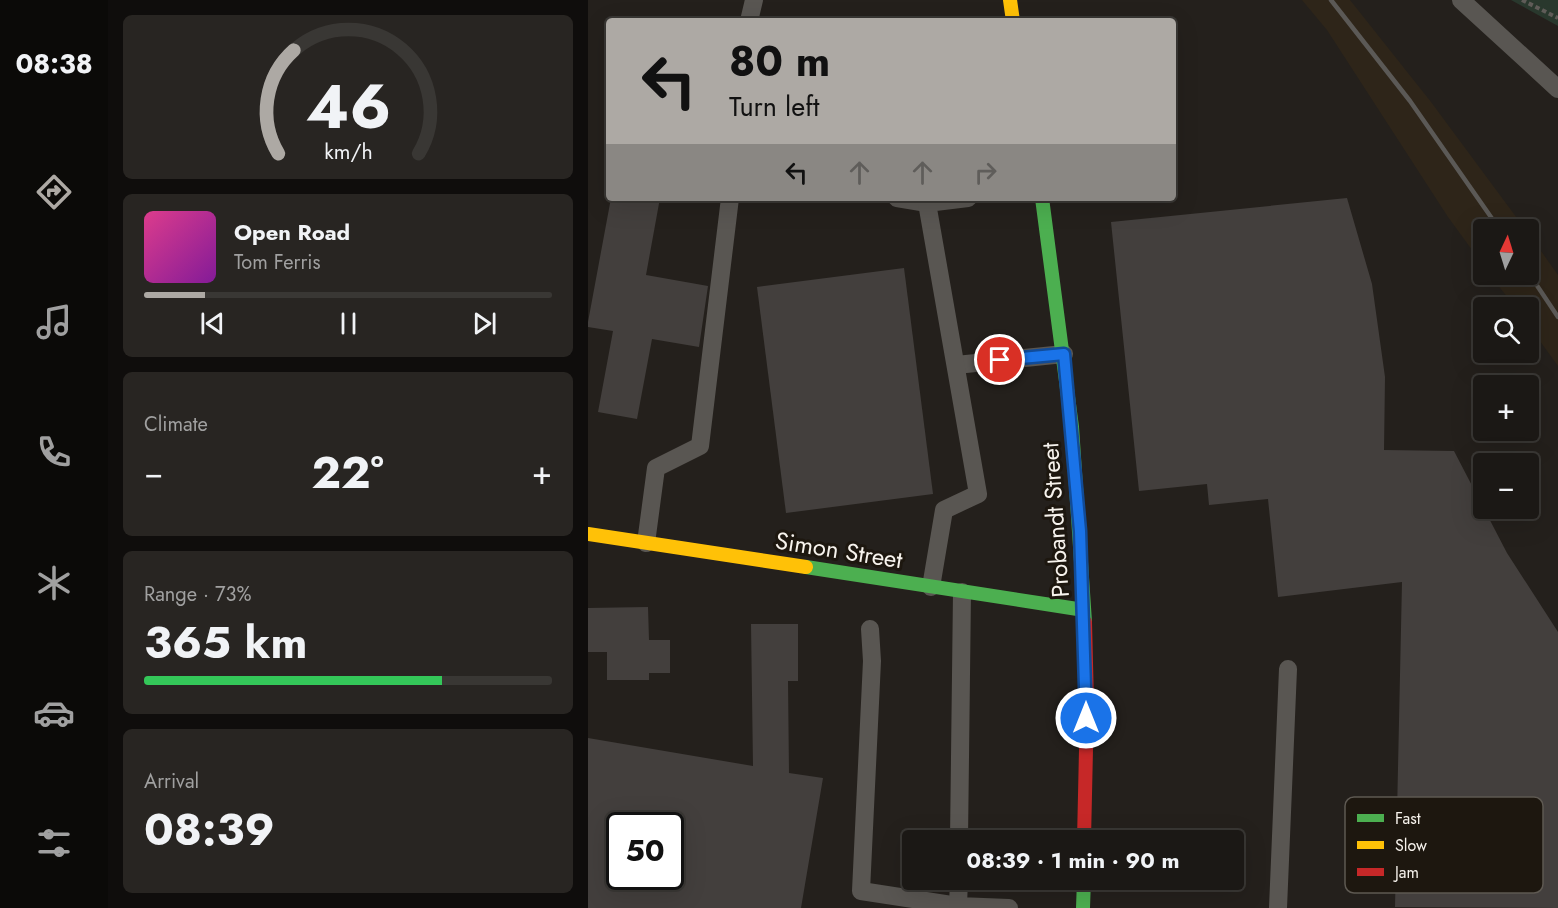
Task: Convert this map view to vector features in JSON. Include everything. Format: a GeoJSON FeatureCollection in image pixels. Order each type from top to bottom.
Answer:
{"type":"FeatureCollection","features":[{"type":"Feature","properties":{"kind":"main road"},"geometry":{"type":"LineString","coordinates":[[1010,0],[1013,18]]}},
{"type":"Feature","properties":{"kind":"main road","name":"Probandt Street"},"geometry":{"type":"LineString","coordinates":[[1042,201],[1064,354],[1076,477],[1086,658],[1084,830]]}},
{"type":"Feature","properties":{"kind":"main road","name":"Simon Street"},"geometry":{"type":"LineString","coordinates":[[588,534],[1084,610]]}},
{"type":"Feature","properties":{"kind":"main road"},"geometry":{"type":"LineString","coordinates":[[1083,908],[1084,890]]}},
{"type":"Feature","properties":{"kind":"lane"},"geometry":{"type":"LineString","coordinates":[[750,18],[754,0]]}},
{"type":"Feature","properties":{"kind":"lane"},"geometry":{"type":"LineString","coordinates":[[1461,0],[1558,89]]}},
{"type":"Feature","properties":{"kind":"lane"},"geometry":{"type":"LineString","coordinates":[[646,543],[656,468],[700,446],[730,201]]}},
{"type":"Feature","properties":{"kind":"lane"},"geometry":{"type":"LineString","coordinates":[[915,201],[927,203],[943,201]]}},
{"type":"Feature","properties":{"kind":"lane"},"geometry":{"type":"LineString","coordinates":[[927,203],[978,494],[944,510],[931,587]]}},
{"type":"Feature","properties":{"kind":"lane"},"geometry":{"type":"LineString","coordinates":[[956,365],[1064,354]]}},
{"type":"Feature","properties":{"kind":"lane"},"geometry":{"type":"LineString","coordinates":[[959,830],[962,592]]}},
{"type":"Feature","properties":{"kind":"lane"},"geometry":{"type":"LineString","coordinates":[[870,629],[872,661],[860,900],[1009,908]]}},
{"type":"Feature","properties":{"kind":"lane"},"geometry":{"type":"LineString","coordinates":[[1278,908],[1288,669]]}},
{"type":"Feature","properties":{"kind":"lane"},"geometry":{"type":"LineString","coordinates":[[958,907],[959,890]]}},
{"type":"Feature","properties":{"kind":"path"},"geometry":{"type":"LineString","coordinates":[[1522,0],[1558,18]]}},
{"type":"Feature","properties":{"kind":"shaded area"},"geometry":{"type":"Polygon","coordinates":[[[1302,0],[1350,0],[1431,102],[1518,219],[1473,219],[1473,251],[1448,217],[1327,30],[1302,0]]]}},
{"type":"Feature","properties":{"kind":"shaded area"},"geometry":{"type":"Polygon","coordinates":[[[1539,248],[1558,275],[1558,366],[1539,340],[1539,297],[1507,297],[1498,285],[1539,285],[1539,248]]]}},
{"type":"Feature","properties":{"kind":"green space"},"geometry":{"type":"Polygon","coordinates":[[[1511,0],[1558,0],[1558,26],[1511,0]]]}},
{"type":"Feature","properties":{"kind":"building"},"geometry":{"type":"Polygon","coordinates":[[[1347,198],[1372,284],[1385,377],[1384,450],[1454,451],[1473,488],[1473,519],[1489,519],[1507,553],[1558,632],[1558,908],[1395,907],[1395,893],[1543,893],[1543,797],[1397,797],[1402,582],[1278,597],[1268,499],[1209,505],[1207,484],[1139,491],[1111,222],[1347,198]]]}},
{"type":"Feature","properties":{"kind":"building"},"geometry":{"type":"Polygon","coordinates":[[[610,201],[659,201],[646,275],[708,286],[699,347],[652,339],[637,419],[598,412],[613,331],[588,327],[610,201]]]}},
{"type":"Feature","properties":{"kind":"building"},"geometry":{"type":"Polygon","coordinates":[[[904,268],[933,494],[786,513],[757,287],[904,268]]]}},
{"type":"Feature","properties":{"kind":"building"},"geometry":{"type":"Polygon","coordinates":[[[648,607],[649,640],[670,640],[670,673],[649,673],[649,680],[607,680],[607,652],[588,652],[588,608],[648,607]]]}},
{"type":"Feature","properties":{"kind":"building"},"geometry":{"type":"Polygon","coordinates":[[[751,624],[798,624],[798,681],[788,681],[789,773],[823,778],[801,908],[588,908],[588,738],[753,766],[751,624]]]}},
{"type":"Feature","properties":{"kind":"railway"},"geometry":{"type":"LineString","coordinates":[[1331,0],[1410,101],[1492,219]]}},
{"type":"Feature","properties":{"kind":"railway"},"geometry":{"type":"LineString","coordinates":[[1537,285],[1558,317]]}},
{"type":"Feature","properties":{"kind":"traffic: fast"},"geometry":{"type":"LineString","coordinates":[[1042,201],[1072,427],[1085,622]]}},
{"type":"Feature","properties":{"kind":"traffic: fast"},"geometry":{"type":"LineString","coordinates":[[806,567],[1084,610]]}},
{"type":"Feature","properties":{"kind":"traffic: fast"},"geometry":{"type":"LineString","coordinates":[[1083,908],[1084,890]]}},
{"type":"Feature","properties":{"kind":"traffic: slow"},"geometry":{"type":"LineString","coordinates":[[1010,0],[1013,18]]}},
{"type":"Feature","properties":{"kind":"traffic: slow"},"geometry":{"type":"LineString","coordinates":[[588,534],[806,567]]}},
{"type":"Feature","properties":{"kind":"traffic: jam"},"geometry":{"type":"LineString","coordinates":[[1084,830],[1087,704],[1085,622]]}},
{"type":"Feature","properties":{"kind":"route"},"geometry":{"type":"LineString","coordinates":[[1000,360],[1064,354],[1080,531],[1086,658],[1086,718]]}}]}
